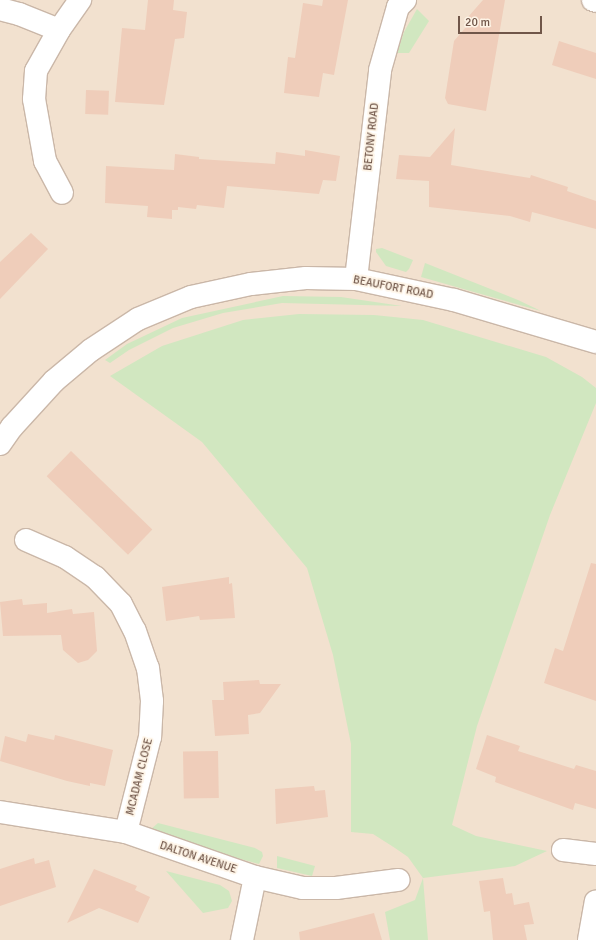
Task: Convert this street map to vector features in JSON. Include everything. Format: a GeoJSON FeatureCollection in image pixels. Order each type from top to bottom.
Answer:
{"type":"FeatureCollection","features":[{"type":"Feature","properties":{"kind":"street"},"geometry":{"type":"LineString","coordinates":[[62,193],[45,161],[34,99],[36,70],[59,30],[80,0]]}},
{"type":"Feature","properties":{"kind":"street","name":"BETONY ROAD"},"geometry":{"type":"LineString","coordinates":[[356,279],[380,70],[398,7],[405,0]]}},
{"type":"Feature","properties":{"kind":"street"},"geometry":{"type":"LineString","coordinates":[[0,10],[19,14],[59,30]]}},
{"type":"Feature","properties":{"kind":"street","name":"BEAUFORT ROAD"},"geometry":{"type":"LineString","coordinates":[[0,444],[12,427],[54,381],[91,350],[138,320],[191,297],[251,284],[306,278],[356,279],[454,300],[596,342]]}},
{"type":"Feature","properties":{"kind":"street","name":"MCADAM CLOSE"},"geometry":{"type":"LineString","coordinates":[[26,540],[65,557],[95,577],[120,604],[135,632],[148,668],[151,715],[147,758],[126,832]]}},
{"type":"Feature","properties":{"kind":"street","name":"DALTON AVENUE"},"geometry":{"type":"LineString","coordinates":[[0,812],[126,832],[255,877],[303,888],[336,888],[398,880]]}},
{"type":"Feature","properties":{"kind":"street"},"geometry":{"type":"LineString","coordinates":[[563,850],[596,854]]}},
{"type":"Feature","properties":{"kind":"street"},"geometry":{"type":"LineString","coordinates":[[242,940],[255,877]]}},
{"type":"Feature","properties":{"kind":"street"},"geometry":{"type":"LineString","coordinates":[[589,940],[596,902]]}},
{"type":"Feature","properties":{"kind":"shaded area"},"geometry":{"type":"Polygon","coordinates":[[[0,0],[596,0],[596,940],[0,940],[0,0]]]}},
{"type":"Feature","properties":{"kind":"green space"},"geometry":{"type":"Polygon","coordinates":[[[417,9],[429,21],[409,53],[397,53],[404,32],[417,9]]]}},
{"type":"Feature","properties":{"kind":"green space"},"geometry":{"type":"Polygon","coordinates":[[[382,248],[413,260],[409,269],[406,272],[386,266],[376,252],[376,249],[382,248]]]}},
{"type":"Feature","properties":{"kind":"green space"},"geometry":{"type":"Polygon","coordinates":[[[425,263],[518,300],[541,311],[421,277],[425,263]]]}},
{"type":"Feature","properties":{"kind":"green space"},"geometry":{"type":"Polygon","coordinates":[[[283,296],[341,297],[402,306],[282,303],[223,313],[173,328],[129,350],[110,363],[105,360],[127,344],[182,318],[283,296]]]}},
{"type":"Feature","properties":{"kind":"green space"},"geometry":{"type":"Polygon","coordinates":[[[299,314],[374,315],[423,320],[546,357],[582,377],[596,388],[596,403],[550,515],[477,726],[452,825],[476,836],[547,851],[515,866],[423,878],[408,857],[395,848],[373,834],[351,832],[351,744],[333,655],[307,568],[202,442],[110,376],[162,346],[243,320],[299,314]]]}},
{"type":"Feature","properties":{"kind":"green space"},"geometry":{"type":"Polygon","coordinates":[[[158,823],[255,848],[262,852],[263,856],[259,864],[215,852],[150,830],[158,823]]]}},
{"type":"Feature","properties":{"kind":"green space"},"geometry":{"type":"Polygon","coordinates":[[[277,856],[315,866],[312,876],[277,868],[277,856]]]}},
{"type":"Feature","properties":{"kind":"green space"},"geometry":{"type":"Polygon","coordinates":[[[166,871],[220,885],[229,891],[232,901],[228,908],[203,913],[166,871]]]}},
{"type":"Feature","properties":{"kind":"green space"},"geometry":{"type":"Polygon","coordinates":[[[423,878],[428,940],[390,940],[385,912],[415,900],[423,878]]]}},
{"type":"Feature","properties":{"kind":"building"},"geometry":{"type":"Polygon","coordinates":[[[148,0],[174,0],[173,10],[187,12],[184,38],[175,39],[164,105],[115,102],[122,28],[145,30],[148,0]]]}},
{"type":"Feature","properties":{"kind":"building"},"geometry":{"type":"Polygon","coordinates":[[[323,0],[348,0],[334,75],[323,73],[319,97],[284,93],[288,57],[295,58],[303,3],[322,6],[323,0]]]}},
{"type":"Feature","properties":{"kind":"building"},"geometry":{"type":"Polygon","coordinates":[[[483,0],[505,0],[486,111],[448,104],[445,98],[454,41],[472,20],[468,17],[483,0]]]}},
{"type":"Feature","properties":{"kind":"building"},"geometry":{"type":"Polygon","coordinates":[[[559,41],[596,53],[596,79],[552,65],[559,41]]]}},
{"type":"Feature","properties":{"kind":"building"},"geometry":{"type":"Polygon","coordinates":[[[86,90],[109,91],[108,115],[85,114],[86,90]]]}},
{"type":"Feature","properties":{"kind":"building"},"geometry":{"type":"Polygon","coordinates":[[[455,128],[451,165],[530,178],[531,175],[568,187],[567,191],[596,201],[596,229],[532,212],[530,222],[510,216],[429,207],[429,181],[396,179],[399,155],[430,157],[455,128]]]}},
{"type":"Feature","properties":{"kind":"building"},"geometry":{"type":"Polygon","coordinates":[[[305,150],[340,156],[336,181],[323,180],[319,194],[227,186],[224,208],[197,205],[196,209],[178,207],[178,210],[172,210],[172,219],[147,217],[148,206],[105,203],[106,166],[174,170],[175,154],[199,157],[199,159],[275,164],[276,152],[305,156],[305,150]]]}},
{"type":"Feature","properties":{"kind":"building"},"geometry":{"type":"Polygon","coordinates":[[[31,233],[48,249],[0,299],[0,262],[31,233]]]}},
{"type":"Feature","properties":{"kind":"building"},"geometry":{"type":"Polygon","coordinates":[[[71,451],[152,529],[128,555],[47,476],[71,451]]]}},
{"type":"Feature","properties":{"kind":"building"},"geometry":{"type":"Polygon","coordinates":[[[591,563],[596,564],[596,701],[544,683],[555,648],[563,651],[591,563]]]}},
{"type":"Feature","properties":{"kind":"building"},"geometry":{"type":"Polygon","coordinates":[[[229,577],[229,584],[232,583],[235,618],[200,620],[199,616],[166,621],[162,587],[229,577]]]}},
{"type":"Feature","properties":{"kind":"building"},"geometry":{"type":"Polygon","coordinates":[[[22,599],[23,605],[47,603],[47,613],[72,609],[73,614],[94,612],[97,651],[88,660],[78,663],[63,650],[61,635],[3,636],[0,602],[22,599]]]}},
{"type":"Feature","properties":{"kind":"building"},"geometry":{"type":"Polygon","coordinates":[[[259,680],[260,684],[281,684],[260,713],[248,715],[249,734],[215,736],[212,700],[224,700],[223,682],[259,680]]]}},
{"type":"Feature","properties":{"kind":"building"},"geometry":{"type":"Polygon","coordinates":[[[28,734],[54,740],[55,735],[113,750],[105,786],[90,783],[90,786],[67,781],[0,761],[5,736],[26,742],[28,734]]]}},
{"type":"Feature","properties":{"kind":"building"},"geometry":{"type":"Polygon","coordinates":[[[487,735],[520,746],[518,751],[574,769],[576,765],[596,771],[596,809],[575,803],[573,810],[495,782],[496,777],[476,769],[487,735]]]}},
{"type":"Feature","properties":{"kind":"building"},"geometry":{"type":"Polygon","coordinates":[[[218,751],[219,798],[184,799],[183,752],[218,751]]]}},
{"type":"Feature","properties":{"kind":"building"},"geometry":{"type":"Polygon","coordinates":[[[314,786],[315,791],[325,790],[328,817],[276,824],[275,789],[314,786]]]}},
{"type":"Feature","properties":{"kind":"building"},"geometry":{"type":"Polygon","coordinates":[[[34,858],[35,864],[49,860],[56,887],[0,906],[0,869],[34,858]]]}},
{"type":"Feature","properties":{"kind":"building"},"geometry":{"type":"Polygon","coordinates":[[[94,869],[137,886],[135,890],[150,897],[138,923],[99,908],[67,923],[94,869]]]}},
{"type":"Feature","properties":{"kind":"building"},"geometry":{"type":"Polygon","coordinates":[[[503,878],[506,894],[512,893],[514,905],[529,902],[534,924],[524,925],[527,940],[493,940],[490,911],[484,912],[479,881],[503,878]]]}},
{"type":"Feature","properties":{"kind":"building"},"geometry":{"type":"Polygon","coordinates":[[[374,913],[382,940],[300,940],[299,932],[374,913]]]}}]}
